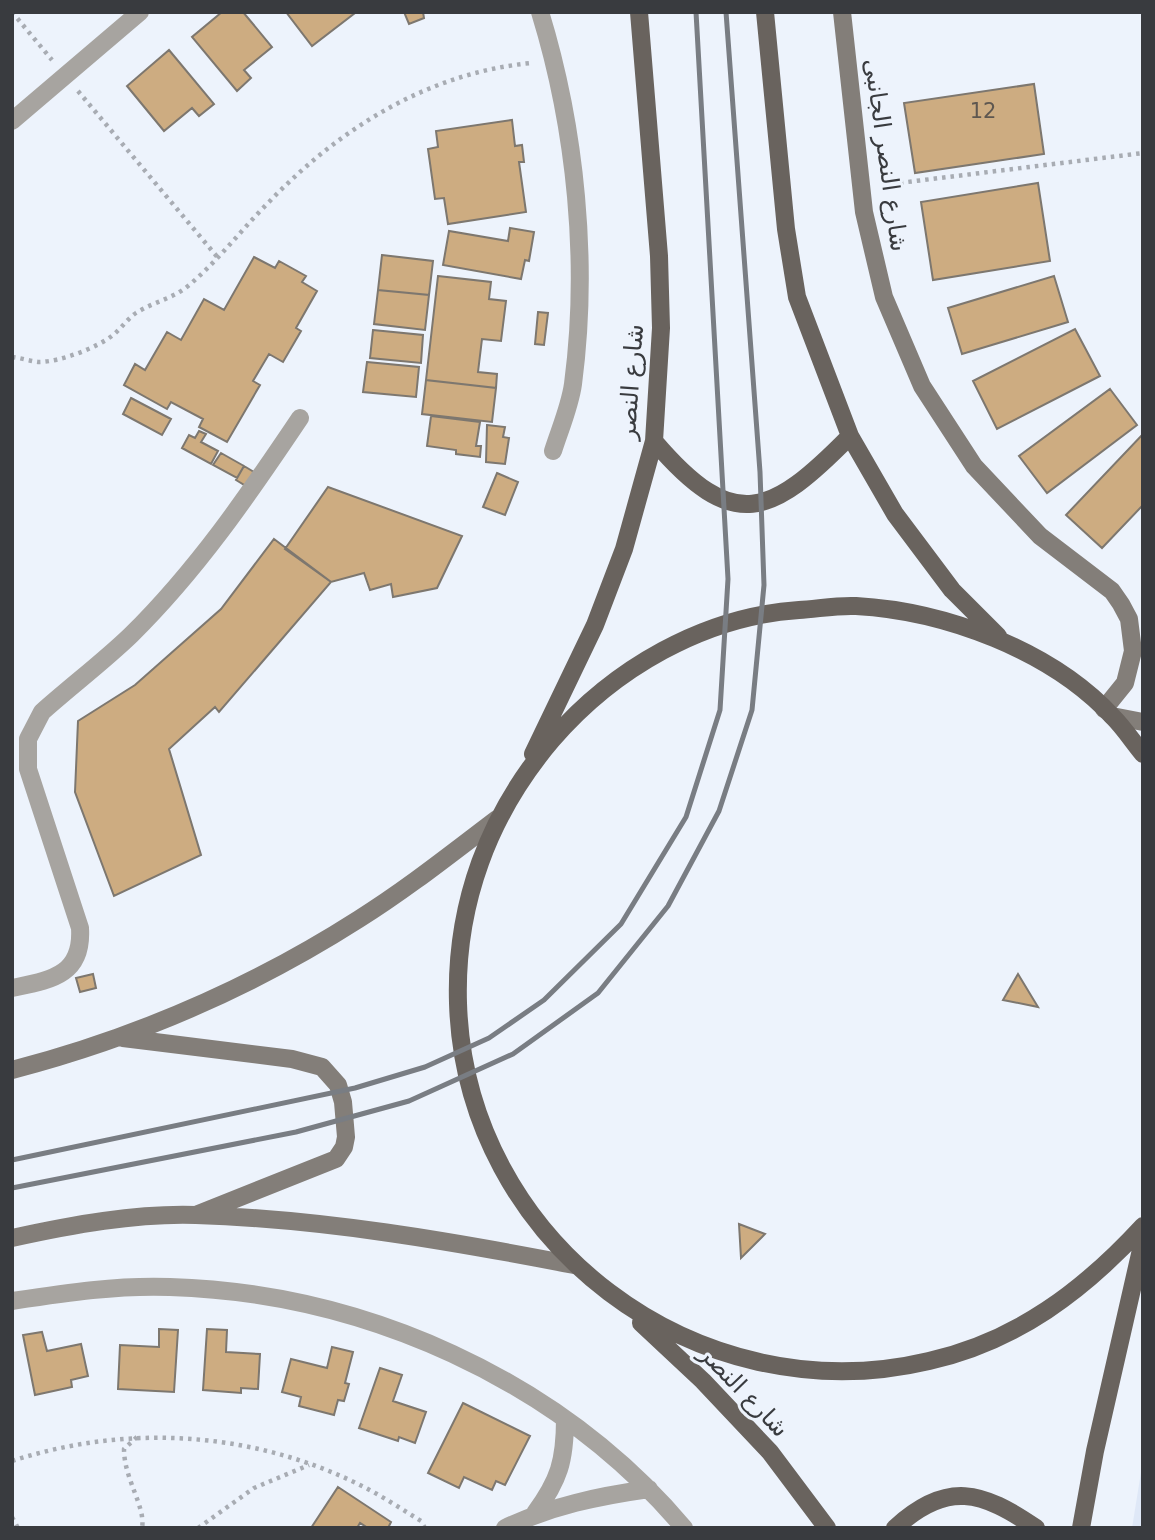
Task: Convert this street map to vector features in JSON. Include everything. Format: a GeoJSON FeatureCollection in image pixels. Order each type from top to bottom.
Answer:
{"type":"FeatureCollection","features":[{"type":"Feature","properties":{"kind":"main road","name":"شارع النصر"},"geometry":{"type":"LineString","coordinates":[[524,773],[595,625],[624,549],[654,441],[661,328],[659,256],[639,12]]}},
{"type":"Feature","properties":{"kind":"main road"},"geometry":{"type":"LineString","coordinates":[[765,12],[786,229],[797,297],[850,436],[895,514],[952,590],[1003,641]]}},
{"type":"Feature","properties":{"kind":"main road","name":"شارع النصر الجانبى"},"geometry":{"type":"LineString","coordinates":[[842,12],[866,225],[884,297],[922,386],[946,427],[1006,503],[1075,566],[1112,592],[1129,619],[1133,651],[1130,667],[1108,712]]}},
{"type":"Feature","properties":{"kind":"main road"},"geometry":{"type":"LineString","coordinates":[[654,441],[682,474],[701,489],[726,502],[757,502],[778,498],[802,482],[850,436]]}},
{"type":"Feature","properties":{"kind":"main road"},"geometry":{"type":"LineString","coordinates":[[1143,754],[1108,712],[1057,671],[1003,641],[930,616],[854,606],[778,611],[715,628],[635,666],[574,714],[524,773],[497,819],[477,869],[463,921],[457,974],[459,1028],[466,1068],[485,1132],[508,1180],[538,1225],[574,1265],[615,1299],[672,1333],[733,1356],[798,1369],[864,1371],[930,1361],[992,1340],[1051,1310],[1103,1269],[1143,1226]]}},
{"type":"Feature","properties":{"kind":"main road"},"geometry":{"type":"LineString","coordinates":[[1108,712],[1143,722]]}},
{"type":"Feature","properties":{"kind":"main road"},"geometry":{"type":"LineString","coordinates":[[12,1070],[120,1038],[224,994],[293,959],[360,919],[497,819]]}},
{"type":"Feature","properties":{"kind":"main road"},"geometry":{"type":"LineString","coordinates":[[120,1038],[292,1059],[322,1067],[338,1085],[343,1102],[346,1137],[344,1147],[336,1159],[195,1215]]}},
{"type":"Feature","properties":{"kind":"main road"},"geometry":{"type":"LineString","coordinates":[[12,1238],[133,1218],[195,1215],[375,1230],[574,1265]]}},
{"type":"Feature","properties":{"kind":"main road"},"geometry":{"type":"LineString","coordinates":[[1081,1528],[1095,1451],[1143,1241]]}},
{"type":"Feature","properties":{"kind":"main road","name":"شارع النصر"},"geometry":{"type":"LineString","coordinates":[[615,1299],[703,1381],[770,1452],[827,1528]]}},
{"type":"Feature","properties":{"kind":"main road"},"geometry":{"type":"LineString","coordinates":[[895,1528],[915,1510],[941,1498],[971,1496],[999,1503],[1036,1528]]}},
{"type":"Feature","properties":{"kind":"street"},"geometry":{"type":"LineString","coordinates":[[12,121],[140,12]]}},
{"type":"Feature","properties":{"kind":"street"},"geometry":{"type":"LineString","coordinates":[[540,12],[573,161],[578,223],[573,386],[554,451]]}},
{"type":"Feature","properties":{"kind":"street"},"geometry":{"type":"LineString","coordinates":[[12,988],[54,978],[65,971],[79,952],[81,940],[80,929],[28,769],[27,739],[33,724],[41,712],[131,635],[184,577],[225,528],[300,418]]}},
{"type":"Feature","properties":{"kind":"street"},"geometry":{"type":"LineString","coordinates":[[12,1301],[82,1290],[170,1287],[257,1294],[343,1312],[426,1341],[505,1380],[565,1419],[649,1489],[684,1528]]}},
{"type":"Feature","properties":{"kind":"street"},"geometry":{"type":"LineString","coordinates":[[535,1513],[555,1486],[565,1453],[565,1419]]}},
{"type":"Feature","properties":{"kind":"street"},"geometry":{"type":"LineString","coordinates":[[505,1528],[535,1513],[610,1495],[649,1489]]}},
{"type":"Feature","properties":{"kind":"path"},"geometry":{"type":"LineString","coordinates":[[12,12],[219,259]]}},
{"type":"Feature","properties":{"kind":"path"},"geometry":{"type":"LineString","coordinates":[[12,358],[40,362],[89,347],[113,336],[136,313],[185,288],[219,259],[285,186],[326,150],[378,113],[425,89],[464,75],[553,61]]}},
{"type":"Feature","properties":{"kind":"path"},"geometry":{"type":"LineString","coordinates":[[863,187],[1143,153]]}},
{"type":"Feature","properties":{"kind":"path"},"geometry":{"type":"LineString","coordinates":[[12,1461],[70,1445],[137,1437],[184,1438],[242,1445],[311,1464],[358,1484],[421,1521],[425,1528]]}},
{"type":"Feature","properties":{"kind":"path"},"geometry":{"type":"LineString","coordinates":[[137,1437],[124,1448],[124,1460],[130,1487],[143,1513],[142,1528]]}},
{"type":"Feature","properties":{"kind":"path"},"geometry":{"type":"LineString","coordinates":[[198,1528],[254,1488],[311,1464]]}},
{"type":"Feature","properties":{"kind":"path"},"geometry":{"type":"LineString","coordinates":[[12,1517],[18,1528]]}},
{"type":"Feature","properties":{"kind":"shaded area"},"geometry":{"type":"Polygon","coordinates":[[[1143,1460],[1143,1528],[1132,1528],[1143,1460]]]}},
{"type":"Feature","properties":{"kind":"building"},"geometry":{"type":"Polygon","coordinates":[[[222,12],[243,12],[272,47],[244,70],[251,78],[237,91],[192,37],[222,12]]]}},
{"type":"Feature","properties":{"kind":"building"},"geometry":{"type":"Polygon","coordinates":[[[286,12],[355,12],[355,13],[312,46],[286,12]]]}},
{"type":"Feature","properties":{"kind":"building"},"geometry":{"type":"Polygon","coordinates":[[[404,12],[423,12],[424,18],[409,24],[404,12]]]}},
{"type":"Feature","properties":{"kind":"building"},"geometry":{"type":"Polygon","coordinates":[[[169,50],[214,104],[199,116],[192,108],[164,131],[127,86],[169,50]]]}},
{"type":"Feature","properties":{"kind":"building"},"geometry":{"type":"Polygon","coordinates":[[[1034,84],[1044,154],[915,173],[904,103],[1034,84]]]}},
{"type":"Feature","properties":{"kind":"building"},"geometry":{"type":"Polygon","coordinates":[[[512,120],[515,146],[522,145],[524,162],[519,162],[526,212],[448,224],[444,198],[435,199],[428,149],[438,147],[436,131],[512,120]]]}},
{"type":"Feature","properties":{"kind":"building"},"geometry":{"type":"Polygon","coordinates":[[[1038,183],[1050,261],[933,280],[921,202],[1038,183]]]}},
{"type":"Feature","properties":{"kind":"building"},"geometry":{"type":"Polygon","coordinates":[[[510,228],[534,232],[529,261],[525,260],[521,279],[443,265],[449,231],[508,241],[510,228]]]}},
{"type":"Feature","properties":{"kind":"building"},"geometry":{"type":"Polygon","coordinates":[[[382,255],[433,261],[429,295],[378,290],[382,255]]]}},
{"type":"Feature","properties":{"kind":"building"},"geometry":{"type":"Polygon","coordinates":[[[254,257],[275,268],[279,261],[306,276],[302,282],[317,291],[296,328],[301,331],[283,362],[269,354],[253,381],[260,385],[227,442],[199,427],[203,419],[171,402],[167,409],[124,385],[135,364],[145,370],[167,332],[181,340],[204,299],[224,310],[254,257]]]}},
{"type":"Feature","properties":{"kind":"building"},"geometry":{"type":"Polygon","coordinates":[[[438,276],[491,282],[489,299],[506,301],[501,341],[482,339],[478,372],[497,374],[496,388],[426,380],[438,276]]]}},
{"type":"Feature","properties":{"kind":"building"},"geometry":{"type":"Polygon","coordinates":[[[1054,276],[1068,322],[962,354],[948,308],[1054,276]]]}},
{"type":"Feature","properties":{"kind":"building"},"geometry":{"type":"Polygon","coordinates":[[[378,290],[429,295],[425,330],[374,324],[378,290]]]}},
{"type":"Feature","properties":{"kind":"building"},"geometry":{"type":"Polygon","coordinates":[[[538,312],[548,313],[544,345],[535,344],[538,312]]]}},
{"type":"Feature","properties":{"kind":"building"},"geometry":{"type":"Polygon","coordinates":[[[1075,329],[1100,376],[997,429],[973,381],[1075,329]]]}},
{"type":"Feature","properties":{"kind":"building"},"geometry":{"type":"Polygon","coordinates":[[[373,330],[423,335],[421,363],[370,358],[373,330]]]}},
{"type":"Feature","properties":{"kind":"building"},"geometry":{"type":"Polygon","coordinates":[[[367,362],[419,367],[416,397],[363,392],[367,362]]]}},
{"type":"Feature","properties":{"kind":"building"},"geometry":{"type":"Polygon","coordinates":[[[426,380],[496,388],[492,422],[422,414],[426,380]]]}},
{"type":"Feature","properties":{"kind":"building"},"geometry":{"type":"Polygon","coordinates":[[[1110,389],[1137,425],[1047,493],[1019,456],[1110,389]]]}},
{"type":"Feature","properties":{"kind":"building"},"geometry":{"type":"Polygon","coordinates":[[[131,398],[171,419],[162,435],[123,414],[131,398]]]}},
{"type":"Feature","properties":{"kind":"building"},"geometry":{"type":"Polygon","coordinates":[[[431,416],[480,422],[476,446],[481,446],[480,457],[427,446],[431,416]]]}},
{"type":"Feature","properties":{"kind":"building"},"geometry":{"type":"Polygon","coordinates":[[[487,425],[505,427],[503,437],[509,438],[505,464],[486,462],[487,425]]]}},
{"type":"Feature","properties":{"kind":"building"},"geometry":{"type":"Polygon","coordinates":[[[199,431],[206,434],[201,442],[218,451],[211,464],[182,448],[189,435],[195,438],[199,431]]]}},
{"type":"Feature","properties":{"kind":"building"},"geometry":{"type":"Polygon","coordinates":[[[1143,434],[1143,505],[1102,548],[1066,515],[1143,434]]]}},
{"type":"Feature","properties":{"kind":"building"},"geometry":{"type":"Polygon","coordinates":[[[221,453],[244,466],[237,478],[213,465],[221,453]]]}},
{"type":"Feature","properties":{"kind":"building"},"geometry":{"type":"Polygon","coordinates":[[[244,466],[254,472],[246,486],[236,480],[244,466]]]}},
{"type":"Feature","properties":{"kind":"building"},"geometry":{"type":"Polygon","coordinates":[[[497,473],[518,482],[505,515],[483,507],[497,473]]]}},
{"type":"Feature","properties":{"kind":"building"},"geometry":{"type":"Polygon","coordinates":[[[328,487],[462,536],[437,588],[393,597],[391,584],[370,590],[364,573],[331,582],[285,549],[328,487]]]}},
{"type":"Feature","properties":{"kind":"building"},"geometry":{"type":"Polygon","coordinates":[[[274,539],[331,582],[219,712],[215,707],[169,749],[201,855],[114,896],[75,792],[78,721],[135,685],[221,609],[274,539]]]}},
{"type":"Feature","properties":{"kind":"building"},"geometry":{"type":"Polygon","coordinates":[[[93,974],[96,988],[80,992],[76,978],[93,974]]]}},
{"type":"Feature","properties":{"kind":"building"},"geometry":{"type":"Polygon","coordinates":[[[1018,974],[1038,1007],[1003,1000],[1018,974]]]}},
{"type":"Feature","properties":{"kind":"building"},"geometry":{"type":"Polygon","coordinates":[[[739,1224],[765,1234],[741,1258],[739,1224]]]}},
{"type":"Feature","properties":{"kind":"building"},"geometry":{"type":"Polygon","coordinates":[[[159,1329],[178,1330],[174,1392],[118,1389],[120,1345],[159,1347],[159,1329]]]}},
{"type":"Feature","properties":{"kind":"building"},"geometry":{"type":"Polygon","coordinates":[[[207,1329],[227,1330],[226,1352],[260,1354],[258,1389],[241,1388],[241,1393],[203,1390],[207,1329]]]}},
{"type":"Feature","properties":{"kind":"building"},"geometry":{"type":"Polygon","coordinates":[[[42,1332],[47,1351],[81,1344],[88,1376],[71,1380],[72,1387],[35,1395],[23,1335],[42,1332]]]}},
{"type":"Feature","properties":{"kind":"building"},"geometry":{"type":"Polygon","coordinates":[[[332,1347],[353,1352],[345,1383],[349,1384],[344,1401],[338,1400],[334,1415],[299,1406],[301,1397],[282,1392],[291,1359],[327,1368],[332,1347]]]}},
{"type":"Feature","properties":{"kind":"building"},"geometry":{"type":"Polygon","coordinates":[[[380,1368],[402,1375],[393,1401],[426,1412],[415,1443],[399,1437],[398,1441],[359,1428],[380,1368]]]}},
{"type":"Feature","properties":{"kind":"building"},"geometry":{"type":"Polygon","coordinates":[[[463,1403],[530,1436],[505,1485],[496,1481],[492,1490],[464,1477],[459,1488],[428,1473],[463,1403]]]}},
{"type":"Feature","properties":{"kind":"building"},"geometry":{"type":"Polygon","coordinates":[[[338,1487],[391,1522],[388,1528],[368,1528],[360,1523],[357,1528],[311,1528],[338,1487]]]}},
{"type":"Feature","properties":{"kind":"railway"},"geometry":{"type":"LineString","coordinates":[[12,1160],[355,1088],[425,1067],[489,1038],[544,1000],[621,924],[686,817],[720,710],[728,579],[696,12]]}},
{"type":"Feature","properties":{"kind":"railway"},"geometry":{"type":"LineString","coordinates":[[12,1188],[296,1132],[409,1101],[513,1054],[598,993],[668,906],[719,811],[752,710],[764,585],[760,472],[726,12]]}}]}
